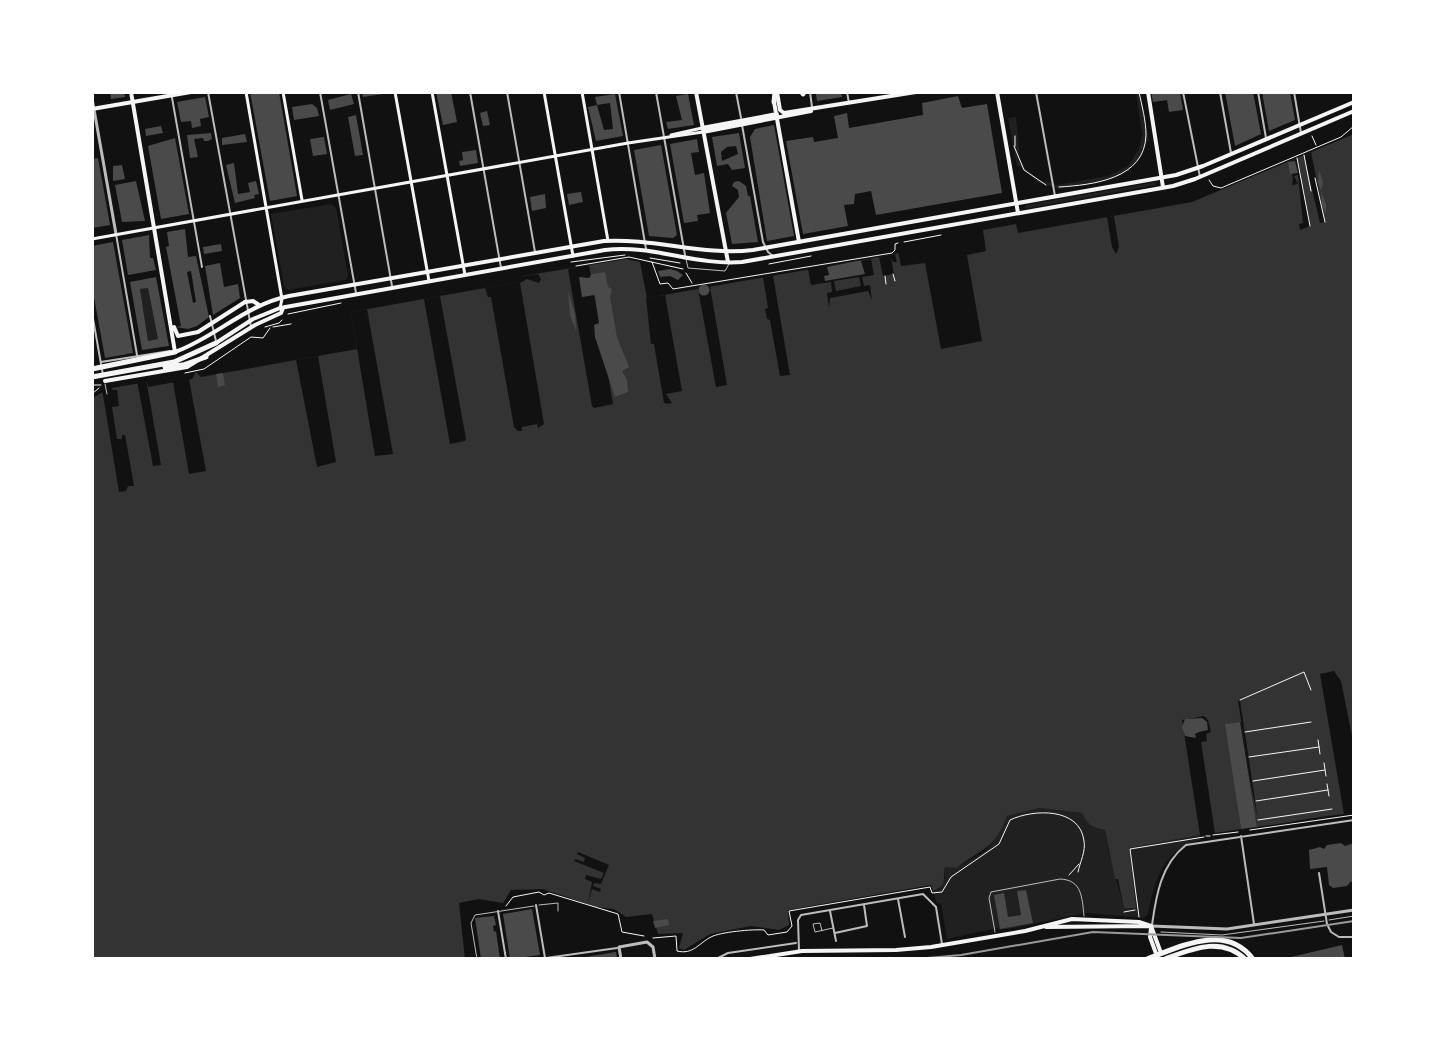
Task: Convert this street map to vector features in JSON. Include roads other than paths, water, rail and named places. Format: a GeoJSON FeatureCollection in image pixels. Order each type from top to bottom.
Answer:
{"type":"FeatureCollection","features":[{"type":"Feature","properties":{"kind":"highway"},"geometry":{"type":"LineString","coordinates":[[774,102],[775,92]]}},
{"type":"Feature","properties":{"kind":"highway"},"geometry":{"type":"LineString","coordinates":[[92,377],[183,359],[216,343]]}},
{"type":"Feature","properties":{"kind":"highway"},"geometry":{"type":"LineString","coordinates":[[92,369],[175,352]]}},
{"type":"Feature","properties":{"kind":"highway"},"geometry":{"type":"LineString","coordinates":[[156,366],[174,367],[206,357]]}},
{"type":"Feature","properties":{"kind":"highway"},"geometry":{"type":"LineString","coordinates":[[1147,959],[1215,939],[1237,944],[1253,959]]}},
{"type":"Feature","properties":{"kind":"highway"},"geometry":{"type":"LineString","coordinates":[[1162,959],[1216,945],[1233,949],[1245,959]]}},
{"type":"Feature","properties":{"kind":"main road"},"geometry":{"type":"LineString","coordinates":[[131,92],[175,352],[259,305],[282,298],[427,272],[608,241],[725,251],[765,248],[1161,177],[1197,169],[1354,102]]}},
{"type":"Feature","properties":{"kind":"main road"},"geometry":{"type":"LineString","coordinates":[[93,109],[191,92]]}},
{"type":"Feature","properties":{"kind":"main road"},"geometry":{"type":"LineString","coordinates":[[102,385],[181,369],[281,313],[282,298],[246,92]]}},
{"type":"Feature","properties":{"kind":"main road"},"geometry":{"type":"LineString","coordinates":[[283,92],[302,200]]}},
{"type":"Feature","properties":{"kind":"main road"},"geometry":{"type":"LineString","coordinates":[[395,92],[429,281]]}},
{"type":"Feature","properties":{"kind":"main road"},"geometry":{"type":"LineString","coordinates":[[432,92],[465,275]]}},
{"type":"Feature","properties":{"kind":"main road"},"geometry":{"type":"LineString","coordinates":[[544,92],[573,256]]}},
{"type":"Feature","properties":{"kind":"main road"},"geometry":{"type":"LineString","coordinates":[[582,92],[608,241]]}},
{"type":"Feature","properties":{"kind":"main road"},"geometry":{"type":"LineString","coordinates":[[696,92],[728,262]]}},
{"type":"Feature","properties":{"kind":"main road"},"geometry":{"type":"LineString","coordinates":[[775,92],[799,242]]}},
{"type":"Feature","properties":{"kind":"main road"},"geometry":{"type":"LineString","coordinates":[[92,239],[849,104],[884,95],[916,92]]}},
{"type":"Feature","properties":{"kind":"main road"},"geometry":{"type":"LineString","coordinates":[[997,92],[1018,213]]}},
{"type":"Feature","properties":{"kind":"main road"},"geometry":{"type":"LineString","coordinates":[[1148,92],[1164,190]]}},
{"type":"Feature","properties":{"kind":"main road"},"geometry":{"type":"LineString","coordinates":[[774,102],[778,115]]}},
{"type":"Feature","properties":{"kind":"main road"},"geometry":{"type":"LineString","coordinates":[[216,343],[249,321],[282,308],[613,249],[646,250],[728,262],[811,254],[942,226],[1164,190],[1354,111]]}},
{"type":"Feature","properties":{"kind":"main road"},"geometry":{"type":"LineString","coordinates":[[937,217],[942,226]]}},
{"type":"Feature","properties":{"kind":"main road"},"geometry":{"type":"LineString","coordinates":[[899,234],[902,224]]}},
{"type":"Feature","properties":{"kind":"main road"},"geometry":{"type":"LineString","coordinates":[[508,258],[510,267]]}},
{"type":"Feature","properties":{"kind":"main road"},"geometry":{"type":"LineString","coordinates":[[172,322],[176,334],[180,336],[196,333],[245,302],[253,301],[259,305]]}},
{"type":"Feature","properties":{"kind":"main road"},"geometry":{"type":"LineString","coordinates":[[750,959],[799,951],[943,946],[1085,918],[1139,922],[1151,926]]}},
{"type":"Feature","properties":{"kind":"main road"},"geometry":{"type":"LineString","coordinates":[[1078,926],[1084,923],[1085,918]]}},
{"type":"Feature","properties":{"kind":"main road"},"geometry":{"type":"LineString","coordinates":[[1041,927],[1151,926]]}},
{"type":"Feature","properties":{"kind":"main road"},"geometry":{"type":"LineString","coordinates":[[1151,926],[1162,959]]}},
{"type":"Feature","properties":{"kind":"street"},"geometry":{"type":"LineString","coordinates":[[208,92],[251,330]]}},
{"type":"Feature","properties":{"kind":"street"},"geometry":{"type":"LineString","coordinates":[[320,92],[356,294]]}},
{"type":"Feature","properties":{"kind":"street"},"geometry":{"type":"LineString","coordinates":[[358,92],[392,288]]}},
{"type":"Feature","properties":{"kind":"street"},"geometry":{"type":"LineString","coordinates":[[470,92],[502,271]]}},
{"type":"Feature","properties":{"kind":"street"},"geometry":{"type":"LineString","coordinates":[[507,92],[535,253]]}},
{"type":"Feature","properties":{"kind":"street"},"geometry":{"type":"LineString","coordinates":[[619,92],[646,250]]}},
{"type":"Feature","properties":{"kind":"street"},"geometry":{"type":"LineString","coordinates":[[656,92],[688,268],[722,272],[728,269],[728,262]]}},
{"type":"Feature","properties":{"kind":"street"},"geometry":{"type":"LineString","coordinates":[[736,92],[765,248],[773,256]]}},
{"type":"Feature","properties":{"kind":"street"},"geometry":{"type":"LineString","coordinates":[[847,92],[849,104]]}},
{"type":"Feature","properties":{"kind":"street"},"geometry":{"type":"LineString","coordinates":[[1036,92],[1055,196]]}},
{"type":"Feature","properties":{"kind":"street"},"geometry":{"type":"LineString","coordinates":[[1183,92],[1200,177]]}},
{"type":"Feature","properties":{"kind":"street"},"geometry":{"type":"LineString","coordinates":[[1220,92],[1231,154]]}},
{"type":"Feature","properties":{"kind":"street"},"geometry":{"type":"LineString","coordinates":[[1258,92],[1266,140]]}},
{"type":"Feature","properties":{"kind":"street"},"geometry":{"type":"LineString","coordinates":[[1294,92],[1301,134]]}},
{"type":"Feature","properties":{"kind":"street"},"geometry":{"type":"LineString","coordinates":[[804,93],[813,110]]}},
{"type":"Feature","properties":{"kind":"street"},"geometry":{"type":"LineString","coordinates":[[171,94],[202,267]]}},
{"type":"Feature","properties":{"kind":"street"},"geometry":{"type":"LineString","coordinates":[[92,98],[140,357],[101,362]]}},
{"type":"Feature","properties":{"kind":"street"},"geometry":{"type":"LineString","coordinates":[[836,235],[838,248]]}},
{"type":"Feature","properties":{"kind":"street"},"geometry":{"type":"LineString","coordinates":[[92,313],[102,385],[107,394]]}},
{"type":"Feature","properties":{"kind":"street"},"geometry":{"type":"LineString","coordinates":[[210,316],[216,343]]}},
{"type":"Feature","properties":{"kind":"street"},"geometry":{"type":"LineString","coordinates":[[1354,820],[1190,844],[1181,849],[1161,881],[1151,926],[1221,930],[1354,910]]}},
{"type":"Feature","properties":{"kind":"street"},"geometry":{"type":"LineString","coordinates":[[1241,836],[1255,926]]}},
{"type":"Feature","properties":{"kind":"street"},"geometry":{"type":"LineString","coordinates":[[1319,873],[1331,932],[1339,937],[1354,937]]}},
{"type":"Feature","properties":{"kind":"street"},"geometry":{"type":"LineString","coordinates":[[996,936],[989,894],[992,891],[1065,878],[1079,888],[1085,918]]}},
{"type":"Feature","properties":{"kind":"street"},"geometry":{"type":"LineString","coordinates":[[799,951],[799,917],[923,894],[936,907],[943,946]]}},
{"type":"Feature","properties":{"kind":"street"},"geometry":{"type":"LineString","coordinates":[[897,898],[905,937]]}},
{"type":"Feature","properties":{"kind":"street"},"geometry":{"type":"LineString","coordinates":[[477,959],[473,917],[500,909],[558,903],[558,911]]}},
{"type":"Feature","properties":{"kind":"street"},"geometry":{"type":"LineString","coordinates":[[822,931],[867,926],[864,903]]}},
{"type":"Feature","properties":{"kind":"street"},"geometry":{"type":"LineString","coordinates":[[536,905],[545,959]]}},
{"type":"Feature","properties":{"kind":"street"},"geometry":{"type":"LineString","coordinates":[[500,909],[506,959]]}},
{"type":"Feature","properties":{"kind":"street"},"geometry":{"type":"LineString","coordinates":[[830,909],[836,941]]}},
{"type":"Feature","properties":{"kind":"street"},"geometry":{"type":"LineString","coordinates":[[1161,932],[1222,935],[1354,916]]}},
{"type":"Feature","properties":{"kind":"street"},"geometry":{"type":"LineString","coordinates":[[539,959],[647,942],[653,947],[655,959]]}},
{"type":"Feature","properties":{"kind":"street"},"geometry":{"type":"LineString","coordinates":[[716,959],[798,942]]}},
{"type":"Feature","properties":{"kind":"street"},"geometry":{"type":"LineString","coordinates":[[619,947],[621,959]]}},
{"type":"Feature","properties":{"kind":"street"},"geometry":{"type":"LineString","coordinates":[[583,952],[584,959]]}},
{"type":"Feature","properties":{"kind":"street"},"geometry":{"type":"LineString","coordinates":[[724,956],[729,959]]}},
{"type":"Feature","properties":{"kind":"tram line"},"geometry":{"type":"LineString","coordinates":[[916,959],[961,955],[1093,932],[1241,938],[1354,921]]}}]}
